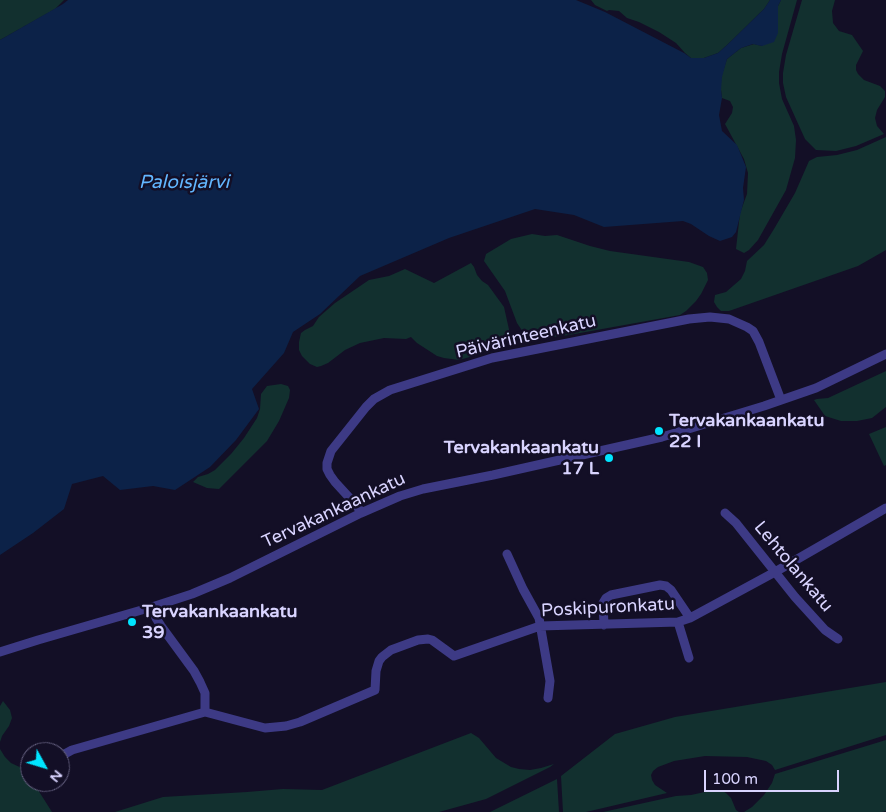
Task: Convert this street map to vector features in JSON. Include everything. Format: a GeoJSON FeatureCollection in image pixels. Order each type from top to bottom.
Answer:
{"type":"FeatureCollection","features":[{"type":"Feature","properties":{"kind":"street","name":"Päivärinteenkatu"},"geometry":{"type":"LineString","coordinates":[[361,513],[335,482],[327,469],[330,451],[360,413],[374,399],[390,390],[492,358],[710,316],[735,321],[753,331],[781,400]]}},
{"type":"Feature","properties":{"kind":"street","name":"Tervakankaankatu"},"geometry":{"type":"LineString","coordinates":[[0,652],[192,594],[230,578],[361,513],[400,496],[423,489],[662,437],[816,388],[886,354]]}},
{"type":"Feature","properties":{"kind":"street","name":"Poskipuronkatu"},"geometry":{"type":"LineString","coordinates":[[205,712],[265,728],[286,726],[300,722],[375,690],[377,666],[382,657],[391,650],[428,638],[454,656],[540,626],[678,622],[690,618],[775,572],[886,508]]}},
{"type":"Feature","properties":{"kind":"street","name":"Lehtolankatu"},"geometry":{"type":"LineString","coordinates":[[725,513],[736,523],[794,597],[825,630],[838,639]]}},
{"type":"Feature","properties":{"kind":"street"},"geometry":{"type":"LineString","coordinates":[[507,554],[522,589],[538,618],[550,681],[548,698]]}},
{"type":"Feature","properties":{"kind":"street"},"geometry":{"type":"LineString","coordinates":[[604,625],[604,603],[606,598],[611,595],[660,585],[666,586],[671,590],[690,618]]}},
{"type":"Feature","properties":{"kind":"street"},"geometry":{"type":"LineString","coordinates":[[70,751],[205,712],[204,693],[194,670],[161,626],[152,607]]}},
{"type":"Feature","properties":{"kind":"street"},"geometry":{"type":"LineString","coordinates":[[678,622],[689,658]]}},
{"type":"Feature","properties":{"kind":"green space"},"geometry":{"type":"Polygon","coordinates":[[[0,0],[64,0],[55,9],[0,40],[0,0]]]}},
{"type":"Feature","properties":{"kind":"green space"},"geometry":{"type":"Polygon","coordinates":[[[591,0],[770,0],[764,9],[718,53],[704,58],[691,58],[676,43],[659,32],[627,18],[619,11],[607,11],[595,5],[591,0]]]}},
{"type":"Feature","properties":{"kind":"green space"},"geometry":{"type":"Polygon","coordinates":[[[781,0],[797,0],[779,72],[782,99],[794,126],[796,140],[795,158],[786,190],[758,240],[744,253],[736,249],[740,213],[747,194],[748,173],[744,159],[725,124],[732,113],[733,107],[730,101],[722,98],[721,77],[727,59],[741,48],[754,44],[762,46],[778,18],[778,6],[781,0]]]}},
{"type":"Feature","properties":{"kind":"green space"},"geometry":{"type":"Polygon","coordinates":[[[802,0],[835,0],[832,11],[833,23],[839,31],[852,35],[863,51],[856,65],[858,74],[864,80],[880,86],[885,91],[885,97],[877,110],[875,118],[877,126],[884,134],[856,146],[836,151],[816,150],[805,139],[786,97],[783,83],[786,55],[802,0]]]}},
{"type":"Feature","properties":{"kind":"green space"},"geometry":{"type":"Polygon","coordinates":[[[886,137],[886,250],[858,266],[729,311],[721,311],[714,302],[715,295],[726,292],[741,279],[747,261],[764,245],[795,193],[809,161],[817,157],[857,150],[886,137]]]}},
{"type":"Feature","properties":{"kind":"green space"},"geometry":{"type":"Polygon","coordinates":[[[532,234],[557,235],[610,251],[689,262],[703,267],[707,273],[708,280],[696,301],[680,315],[569,335],[545,338],[525,335],[517,323],[505,291],[484,261],[486,254],[511,239],[532,234]]]}},
{"type":"Feature","properties":{"kind":"green space"},"geometry":{"type":"Polygon","coordinates":[[[471,263],[477,275],[488,285],[504,307],[510,334],[506,342],[477,355],[459,360],[437,356],[411,337],[406,339],[384,338],[360,343],[345,350],[328,363],[317,367],[310,364],[302,356],[299,350],[301,333],[313,326],[319,317],[335,303],[369,280],[389,276],[405,269],[434,283],[471,263]]]}},
{"type":"Feature","properties":{"kind":"green space"},"geometry":{"type":"Polygon","coordinates":[[[886,371],[886,407],[872,418],[857,421],[841,421],[825,416],[814,400],[828,398],[886,371]]]}},
{"type":"Feature","properties":{"kind":"green space"},"geometry":{"type":"Polygon","coordinates":[[[281,384],[288,386],[290,390],[289,398],[279,421],[267,441],[219,489],[207,488],[193,482],[198,477],[215,470],[231,454],[257,418],[261,394],[267,386],[281,384]]]}},
{"type":"Feature","properties":{"kind":"green space"},"geometry":{"type":"Polygon","coordinates":[[[886,427],[886,465],[884,466],[869,434],[886,427]]]}},
{"type":"Feature","properties":{"kind":"green space"},"geometry":{"type":"Polygon","coordinates":[[[886,682],[886,735],[775,770],[766,761],[747,757],[705,756],[674,761],[658,767],[651,775],[655,785],[667,793],[586,812],[563,812],[561,776],[615,734],[675,717],[886,682]]]}},
{"type":"Feature","properties":{"kind":"green space"},"geometry":{"type":"Polygon","coordinates":[[[3,701],[10,710],[12,718],[0,742],[0,706],[3,701]]]}},
{"type":"Feature","properties":{"kind":"green space"},"geometry":{"type":"Polygon","coordinates":[[[471,733],[479,738],[496,758],[511,767],[530,770],[554,764],[486,799],[439,812],[115,812],[163,797],[283,789],[322,790],[471,733]]]}},
{"type":"Feature","properties":{"kind":"green space"},"geometry":{"type":"Polygon","coordinates":[[[886,740],[886,811],[744,812],[764,795],[772,783],[775,774],[886,740]]]}},
{"type":"Feature","properties":{"kind":"green space"},"geometry":{"type":"Polygon","coordinates":[[[0,749],[11,763],[20,767],[20,792],[39,792],[52,812],[0,812],[0,749]]]}},
{"type":"Feature","properties":{"kind":"green space"},"geometry":{"type":"Polygon","coordinates":[[[557,779],[559,812],[490,812],[557,779]]]}},
{"type":"Feature","properties":{"kind":"green space"},"geometry":{"type":"Polygon","coordinates":[[[721,790],[726,793],[739,812],[603,812],[676,796],[721,790]]]}},
{"type":"Feature","properties":{"kind":"water","name":"Paloisjärvi"},"geometry":{"type":"Polygon","coordinates":[[[68,0],[576,0],[605,12],[691,58],[704,58],[718,53],[726,46],[764,9],[770,0],[781,0],[778,6],[778,33],[774,42],[762,46],[753,44],[741,48],[727,59],[722,77],[722,98],[719,115],[722,131],[737,145],[746,167],[743,188],[744,200],[736,232],[732,237],[720,241],[683,221],[604,227],[574,215],[535,209],[449,238],[360,276],[320,314],[293,332],[284,353],[252,389],[259,409],[236,440],[210,467],[175,490],[153,486],[120,490],[103,476],[72,484],[64,509],[0,555],[0,40],[68,0]]]}},
{"type":"Feature","properties":{"kind":"place","name":"Tervakankaankatu 22 I"},"geometry":{"type":"Point","coordinates":[659,431]}},
{"type":"Feature","properties":{"kind":"place","name":"Tervakankaankatu 17 L"},"geometry":{"type":"Point","coordinates":[609,458]}},
{"type":"Feature","properties":{"kind":"place","name":"Tervakankaankatu 39"},"geometry":{"type":"Point","coordinates":[132,622]}}]}
